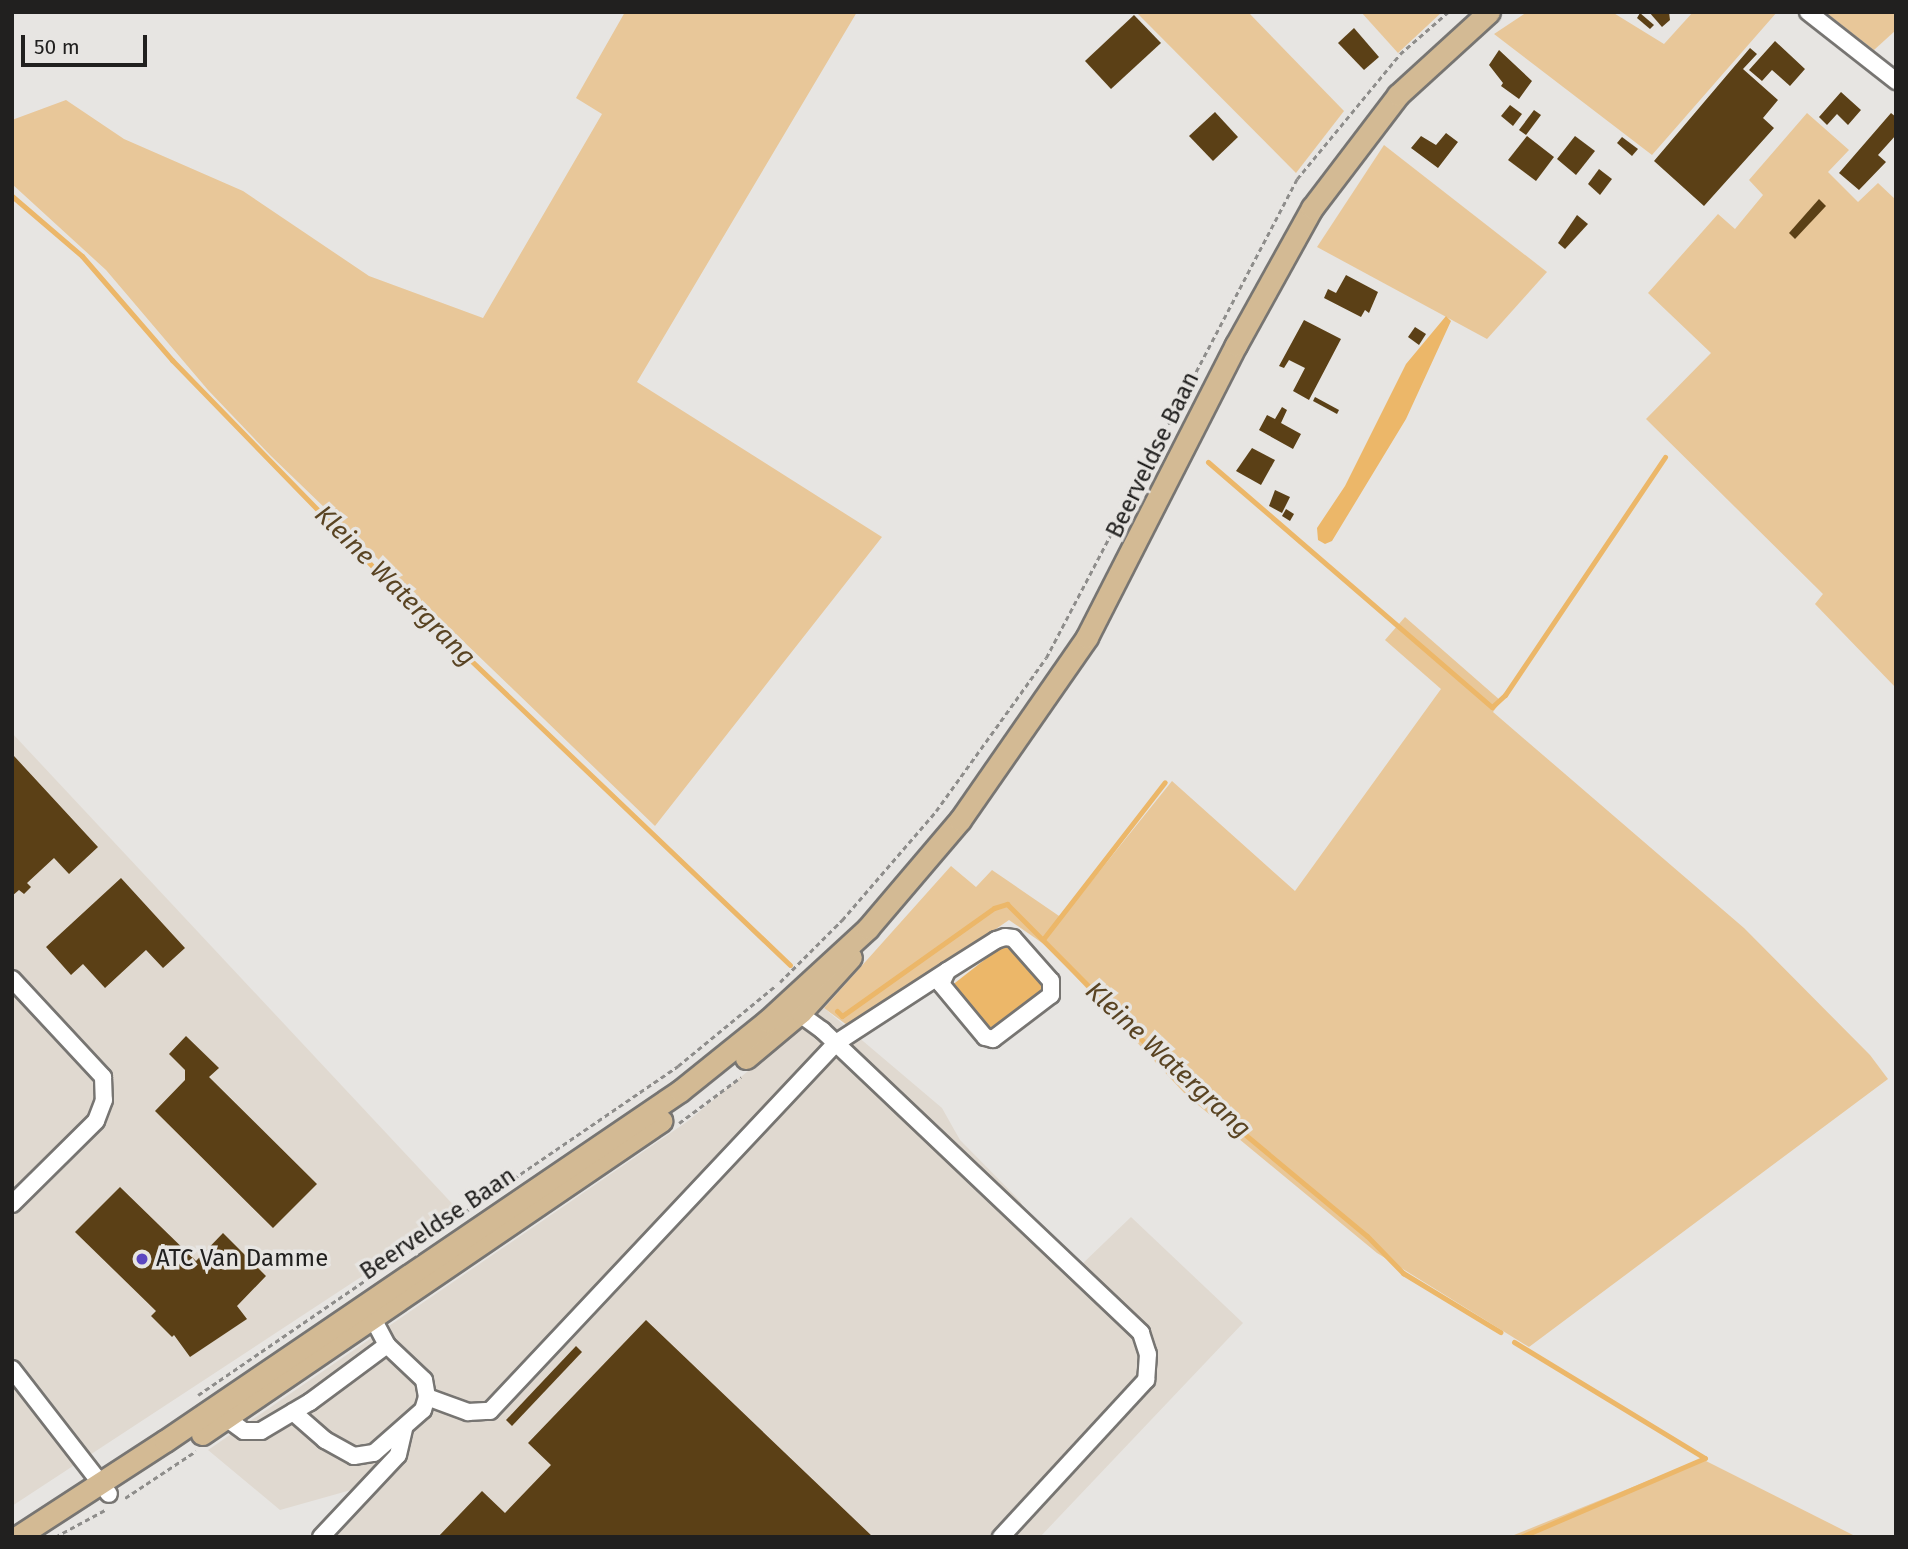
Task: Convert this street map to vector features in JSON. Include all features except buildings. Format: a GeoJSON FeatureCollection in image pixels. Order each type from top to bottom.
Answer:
{"type":"FeatureCollection","features":[{"type":"Feature","properties":{"kind":"main road","name":"Beerveldse Baan"},"geometry":{"type":"LineString","coordinates":[[43,1537],[104,1489],[369,1311],[793,1009],[868,928],[960,820],[1087,638],[1263,294],[1333,178],[1398,95],[1489,12]]}},
{"type":"Feature","properties":{"kind":"main road","name":"Beerveldse Baan"},"geometry":{"type":"LineString","coordinates":[[17,1537],[226,1418],[369,1311]]}},
{"type":"Feature","properties":{"kind":"street"},"geometry":{"type":"LineString","coordinates":[[1808,12],[1896,81]]}},
{"type":"Feature","properties":{"kind":"street"},"geometry":{"type":"LineString","coordinates":[[428,1397],[468,1412],[489,1411],[836,1043],[947,971],[996,940],[1013,938],[1051,981],[1051,995],[993,1039],[985,1037],[942,984],[947,971]]}},
{"type":"Feature","properties":{"kind":"street"},"geometry":{"type":"LineString","coordinates":[[12,979],[103,1077],[104,1100],[96,1121],[12,1204]]}},
{"type":"Feature","properties":{"kind":"street"},"geometry":{"type":"LineString","coordinates":[[793,1009],[836,1043],[1141,1332],[1148,1354],[1146,1380],[1000,1537]]}},
{"type":"Feature","properties":{"kind":"street"},"geometry":{"type":"LineString","coordinates":[[293,1412],[325,1440],[354,1457],[374,1453],[404,1429],[423,1409],[428,1397],[424,1380],[387,1345],[369,1311]]}},
{"type":"Feature","properties":{"kind":"street"},"geometry":{"type":"LineString","coordinates":[[226,1418],[244,1431],[261,1432],[387,1345]]}},
{"type":"Feature","properties":{"kind":"street"},"geometry":{"type":"LineString","coordinates":[[12,1369],[104,1489]]}},
{"type":"Feature","properties":{"kind":"street"},"geometry":{"type":"LineString","coordinates":[[321,1537],[398,1455],[404,1429]]}},
{"type":"Feature","properties":{"kind":"path"},"geometry":{"type":"LineString","coordinates":[[195,1397],[678,1066],[777,984],[842,920],[936,811],[1046,658],[1297,179],[1392,64],[1448,12]]}},
{"type":"Feature","properties":{"kind":"shaded area"},"geometry":{"type":"Polygon","coordinates":[[[625,12],[857,12],[637,382],[882,537],[655,826],[271,456],[208,390],[106,270],[12,184],[12,120],[66,100],[124,139],[243,191],[369,276],[483,318],[602,114],[576,98],[625,12]]]}},
{"type":"Feature","properties":{"kind":"shaded area"},"geometry":{"type":"Polygon","coordinates":[[[1136,12],[1248,12],[1344,111],[1296,173],[1136,12]]]}},
{"type":"Feature","properties":{"kind":"shaded area"},"geometry":{"type":"Polygon","coordinates":[[[1361,12],[1442,12],[1398,53],[1361,12]]]}},
{"type":"Feature","properties":{"kind":"shaded area"},"geometry":{"type":"Polygon","coordinates":[[[1527,12],[1612,12],[1664,44],[1693,12],[1777,12],[1652,155],[1494,34],[1527,12]]]}},
{"type":"Feature","properties":{"kind":"shaded area"},"geometry":{"type":"Polygon","coordinates":[[[1825,12],[1896,12],[1896,30],[1874,50],[1825,12]]]}},
{"type":"Feature","properties":{"kind":"shaded area"},"geometry":{"type":"Polygon","coordinates":[[[1807,113],[1849,150],[1828,172],[1858,202],[1878,183],[1896,200],[1896,688],[1815,604],[1823,594],[1646,419],[1711,353],[1648,293],[1718,214],[1735,229],[1763,195],[1749,180],[1807,113]]]}},
{"type":"Feature","properties":{"kind":"shaded area"},"geometry":{"type":"Polygon","coordinates":[[[1384,145],[1547,272],[1487,339],[1317,247],[1384,145]]]}},
{"type":"Feature","properties":{"kind":"shaded area"},"geometry":{"type":"Polygon","coordinates":[[[1446,316],[1451,321],[1406,419],[1332,541],[1325,544],[1318,540],[1317,528],[1345,486],[1406,364],[1446,316]]]}},
{"type":"Feature","properties":{"kind":"shaded area"},"geometry":{"type":"Polygon","coordinates":[[[1405,617],[1501,701],[1493,712],[1744,928],[1870,1055],[1888,1079],[1529,1347],[1377,1253],[1186,1095],[1048,947],[1009,920],[851,1028],[824,1008],[951,866],[976,887],[992,870],[1062,918],[1172,781],[1295,891],[1441,689],[1385,640],[1405,617]]]}},
{"type":"Feature","properties":{"kind":"shaded area"},"geometry":{"type":"Polygon","coordinates":[[[12,733],[460,1212],[12,1506],[12,733]]]}},
{"type":"Feature","properties":{"kind":"shaded area"},"geometry":{"type":"Polygon","coordinates":[[[1006,943],[1046,990],[992,1034],[951,986],[1006,943]]]}},
{"type":"Feature","properties":{"kind":"shaded area"},"geometry":{"type":"Polygon","coordinates":[[[824,1008],[942,1108],[960,1140],[1020,1201],[1031,1222],[1079,1267],[1131,1217],[1243,1323],[1040,1537],[316,1537],[356,1495],[351,1490],[280,1510],[208,1450],[688,1121],[824,1008]]]}},
{"type":"Feature","properties":{"kind":"shaded area"},"geometry":{"type":"Polygon","coordinates":[[[1702,1459],[1857,1537],[1509,1537],[1702,1459]]]}},
{"type":"Feature","properties":{"kind":"waterway","name":"Kleine Watergrang"},"geometry":{"type":"LineString","coordinates":[[12,196],[82,256],[172,360],[374,568],[790,965]]}},
{"type":"Feature","properties":{"kind":"waterway"},"geometry":{"type":"LineString","coordinates":[[1208,462],[1492,707],[1505,695],[1665,457]]}},
{"type":"Feature","properties":{"kind":"waterway"},"geometry":{"type":"LineString","coordinates":[[1044,938],[1165,782]]}},
{"type":"Feature","properties":{"kind":"waterway","name":"Kleine Watergrang"},"geometry":{"type":"LineString","coordinates":[[837,1011],[842,1016],[994,908],[1007,904],[1194,1092],[1367,1236],[1403,1273],[1500,1332]]}},
{"type":"Feature","properties":{"kind":"waterway","name":"Kleine Watergrang"},"geometry":{"type":"LineString","coordinates":[[1514,1342],[1705,1458],[1521,1537]]}},
{"type":"Feature","properties":{"kind":"place","name":"ATC Van Damme"},"geometry":{"type":"Point","coordinates":[142,1259]}}]}
